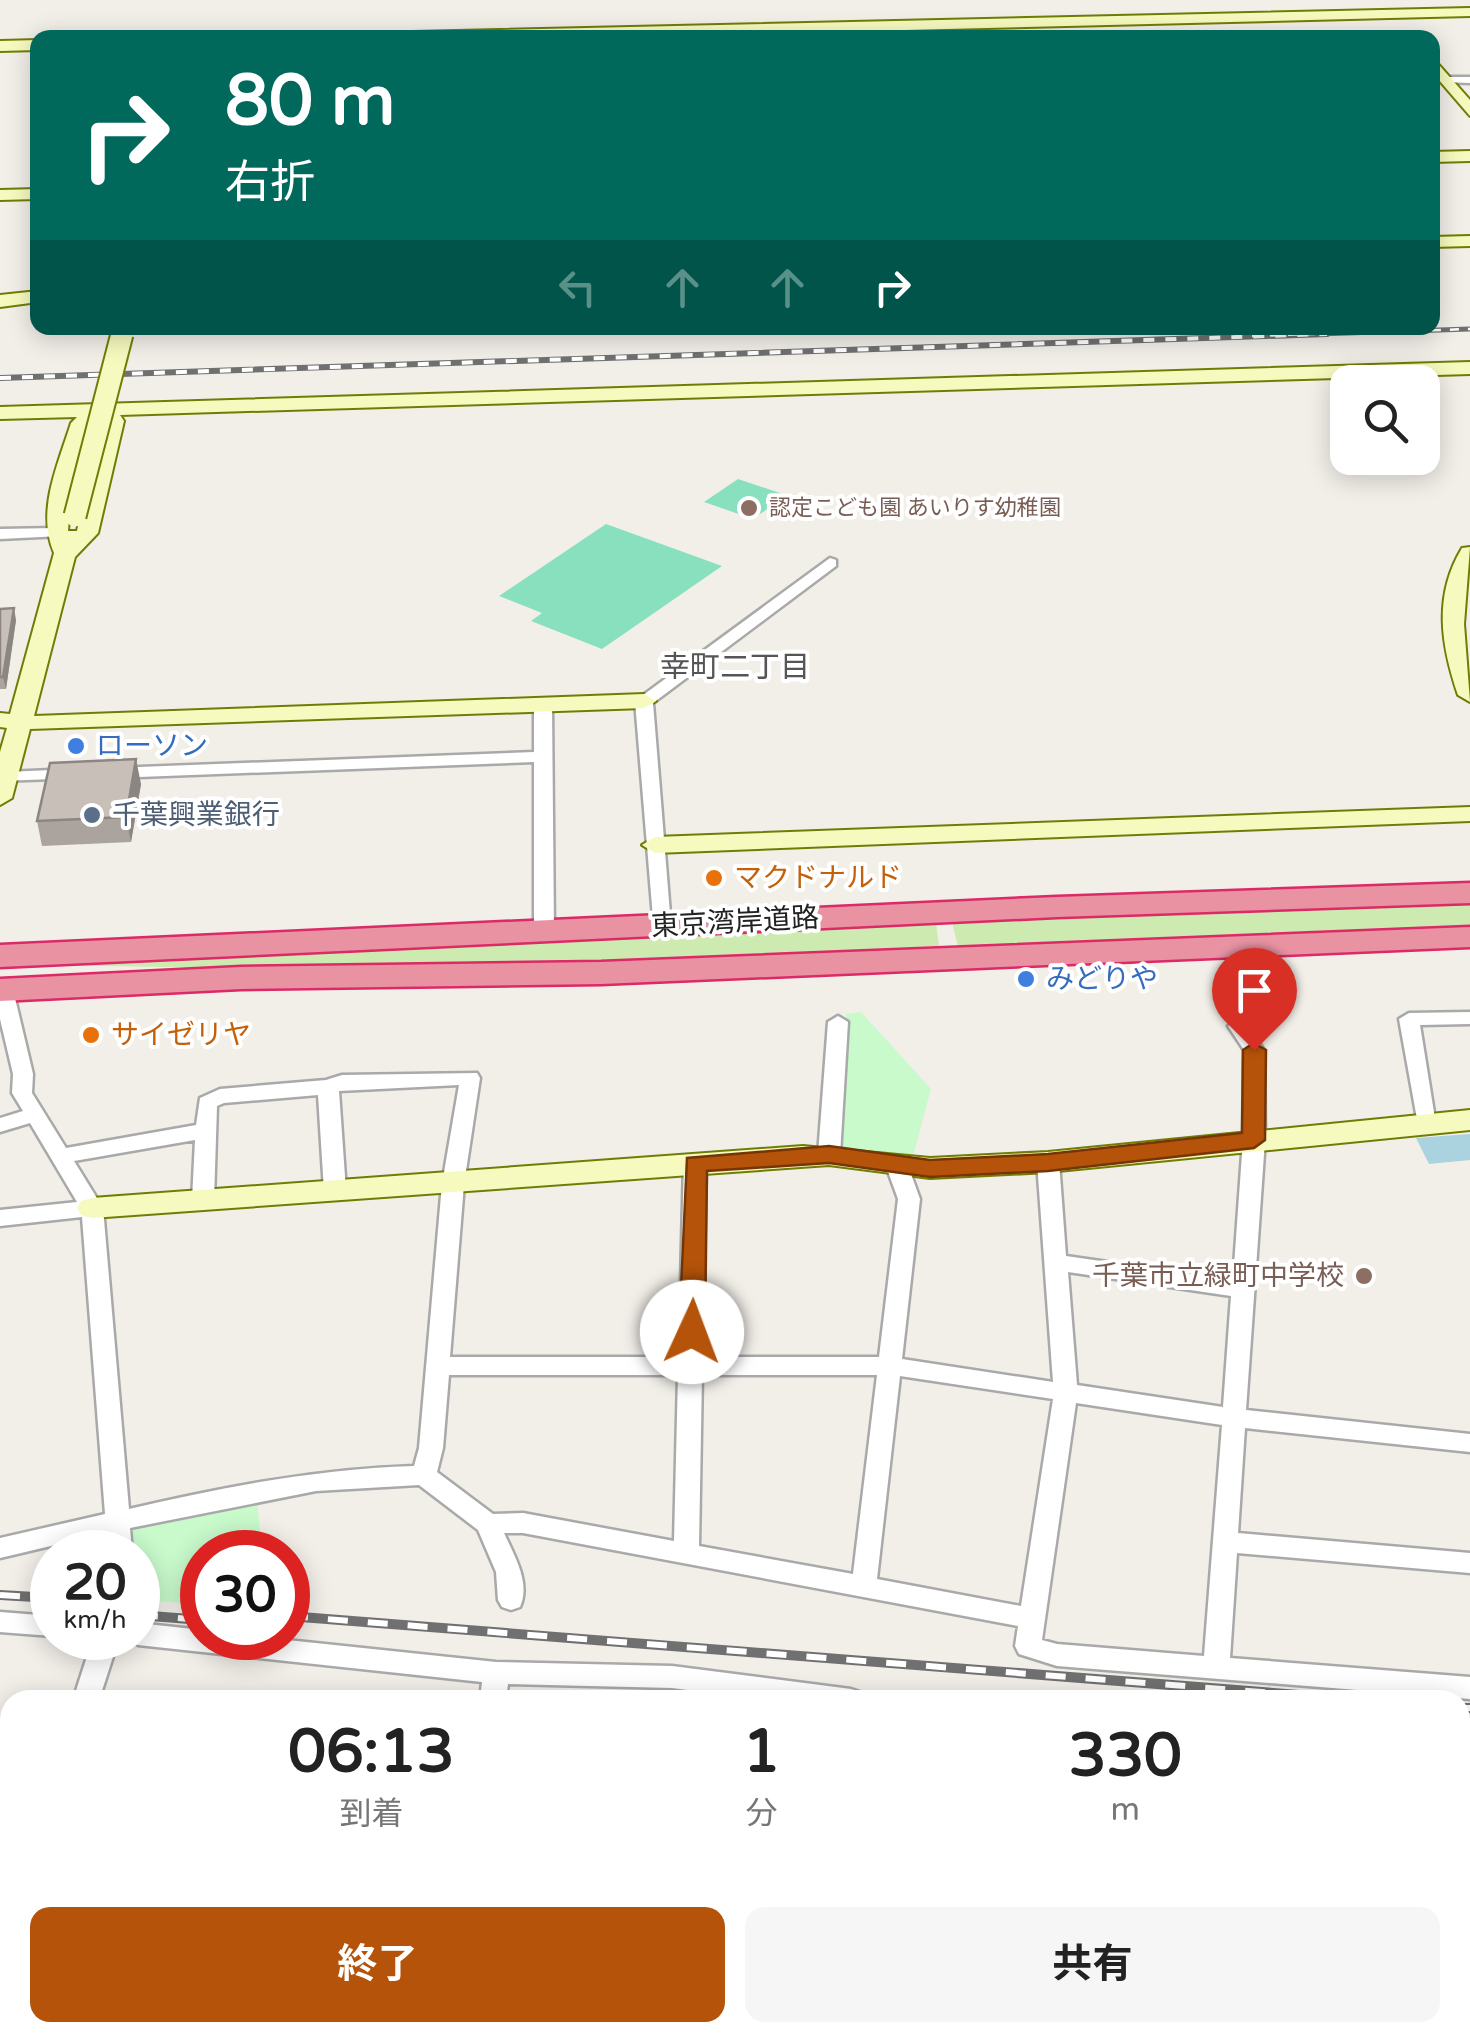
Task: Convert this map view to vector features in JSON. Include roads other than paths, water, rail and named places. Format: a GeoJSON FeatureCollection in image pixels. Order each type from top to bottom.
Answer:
{"type":"FeatureCollection","features":[{"type":"Feature","properties":{"kind":"highway","name":"東京湾岸道路"},"geometry":{"type":"LineString","coordinates":[[0,979],[544,930],[1470,893]]}},
{"type":"Feature","properties":{"kind":"highway","name":"東京湾岸道路"},"geometry":{"type":"LineString","coordinates":[[0,979],[9,969],[135,967],[241,978],[601,972],[1470,937]]}},
{"type":"Feature","properties":{"kind":"street"},"geometry":{"type":"LineString","coordinates":[[928,30],[1401,20],[1421,7],[1470,12]]}},
{"type":"Feature","properties":{"kind":"street"},"geometry":{"type":"LineString","coordinates":[[0,46],[30,45]]}},
{"type":"Feature","properties":{"kind":"street"},"geometry":{"type":"LineString","coordinates":[[1440,72],[1470,111]]}},
{"type":"Feature","properties":{"kind":"street"},"geometry":{"type":"LineString","coordinates":[[1447,80],[1470,80]]}},
{"type":"Feature","properties":{"kind":"street"},"geometry":{"type":"LineString","coordinates":[[1440,158],[1470,156]]}},
{"type":"Feature","properties":{"kind":"street"},"geometry":{"type":"LineString","coordinates":[[0,195],[30,194]]}},
{"type":"Feature","properties":{"kind":"street"},"geometry":{"type":"LineString","coordinates":[[1440,242],[1470,241]]}},
{"type":"Feature","properties":{"kind":"street"},"geometry":{"type":"LineString","coordinates":[[0,301],[30,297]]}},
{"type":"Feature","properties":{"kind":"street"},"geometry":{"type":"LineString","coordinates":[[61,543],[75,516],[122,335]]}},
{"type":"Feature","properties":{"kind":"street"},"geometry":{"type":"LineString","coordinates":[[0,413],[1470,368]]}},
{"type":"Feature","properties":{"kind":"street"},"geometry":{"type":"LineString","coordinates":[[0,534],[61,543],[87,534],[114,421],[103,410]]}},
{"type":"Feature","properties":{"kind":"street"},"geometry":{"type":"LineString","coordinates":[[103,410],[81,423],[61,543],[10,721],[3,787],[540,757]]}},
{"type":"Feature","properties":{"kind":"street"},"geometry":{"type":"LineString","coordinates":[[1470,553],[1451,613],[1454,656],[1470,695]]}},
{"type":"Feature","properties":{"kind":"street"},"geometry":{"type":"LineString","coordinates":[[10,721],[644,702],[830,562]]}},
{"type":"Feature","properties":{"kind":"street"},"geometry":{"type":"LineString","coordinates":[[644,702],[661,926]]}},
{"type":"Feature","properties":{"kind":"street"},"geometry":{"type":"LineString","coordinates":[[542,705],[544,930]]}},
{"type":"Feature","properties":{"kind":"street"},"geometry":{"type":"LineString","coordinates":[[655,845],[1470,814]]}},
{"type":"Feature","properties":{"kind":"street"},"geometry":{"type":"LineString","coordinates":[[0,979],[23,1074],[22,1093],[92,1208],[119,1530]]}},
{"type":"Feature","properties":{"kind":"street"},"geometry":{"type":"LineString","coordinates":[[1426,1124],[1409,1019],[1470,1018]]}},
{"type":"Feature","properties":{"kind":"street"},"geometry":{"type":"LineString","coordinates":[[829,1154],[838,1022]]}},
{"type":"Feature","properties":{"kind":"street"},"geometry":{"type":"LineString","coordinates":[[1216,1666],[1254,1140],[1254,1050],[1238,1026]]}},
{"type":"Feature","properties":{"kind":"street"},"geometry":{"type":"LineString","coordinates":[[203,1200],[208,1104],[220,1096],[328,1087],[342,1082],[470,1078],[453,1184],[432,1448],[424,1475]]}},
{"type":"Feature","properties":{"kind":"street"},"geometry":{"type":"LineString","coordinates":[[328,1087],[335,1191]]}},
{"type":"Feature","properties":{"kind":"street"},"geometry":{"type":"LineString","coordinates":[[0,1125],[33,1115]]}},
{"type":"Feature","properties":{"kind":"street"},"geometry":{"type":"LineString","coordinates":[[0,1220],[92,1208],[829,1154],[898,1166],[1048,1162],[1470,1120]]}},
{"type":"Feature","properties":{"kind":"street"},"geometry":{"type":"LineString","coordinates":[[60,1156],[204,1131]]}},
{"type":"Feature","properties":{"kind":"street"},"geometry":{"type":"LineString","coordinates":[[1048,1162],[1066,1393],[1028,1646],[1057,1655],[1470,1688]]}},
{"type":"Feature","properties":{"kind":"street"},"geometry":{"type":"LineString","coordinates":[[686,1552],[695,1164]]}},
{"type":"Feature","properties":{"kind":"street"},"geometry":{"type":"LineString","coordinates":[[864,1584],[909,1198],[898,1166]]}},
{"type":"Feature","properties":{"kind":"street"},"geometry":{"type":"LineString","coordinates":[[1058,1263],[1244,1290]]}},
{"type":"Feature","properties":{"kind":"street"},"geometry":{"type":"LineString","coordinates":[[438,1366],[892,1366],[1236,1418],[1470,1444]]}},
{"type":"Feature","properties":{"kind":"street"},"geometry":{"type":"LineString","coordinates":[[0,1548],[118,1518],[351,1474],[424,1475],[488,1524],[509,1572],[511,1600]]}},
{"type":"Feature","properties":{"kind":"street"},"geometry":{"type":"LineString","coordinates":[[488,1524],[523,1522],[1032,1618]]}},
{"type":"Feature","properties":{"kind":"street"},"geometry":{"type":"LineString","coordinates":[[1224,1542],[1470,1564]]}},
{"type":"Feature","properties":{"kind":"street"},"geometry":{"type":"LineString","coordinates":[[0,1622],[30,1624]]}},
{"type":"Feature","properties":{"kind":"street"},"geometry":{"type":"LineString","coordinates":[[160,1637],[495,1687],[672,1678],[770,1690]]}},
{"type":"Feature","properties":{"kind":"street"},"geometry":{"type":"LineString","coordinates":[[89,1690],[99,1660]]}},
{"type":"Feature","properties":{"kind":"water"},"geometry":{"type":"Polygon","coordinates":[[[1470,1134],[1470,1160],[1429,1164],[1416,1138],[1470,1134]]]}},
{"type":"Feature","properties":{"kind":"railway"},"geometry":{"type":"LineString","coordinates":[[1440,330],[1470,329]]}},
{"type":"Feature","properties":{"kind":"railway"},"geometry":{"type":"LineString","coordinates":[[1252,336],[1283,335]]}},
{"type":"Feature","properties":{"kind":"railway"},"geometry":{"type":"LineString","coordinates":[[0,378],[1297,335]]}},
{"type":"Feature","properties":{"kind":"railway"},"geometry":{"type":"LineString","coordinates":[[0,1595],[30,1597]]}},
{"type":"Feature","properties":{"kind":"railway"},"geometry":{"type":"LineString","coordinates":[[160,1617],[180,1618]]}},
{"type":"Feature","properties":{"kind":"railway"},"geometry":{"type":"LineString","coordinates":[[310,1618],[1235,1690]]}},
{"type":"Feature","properties":{"kind":"place","name":"認定こども園 あいりす幼稚園"},"geometry":{"type":"Point","coordinates":[749,508]}},
{"type":"Feature","properties":{"kind":"place","name":"ローソン"},"geometry":{"type":"Point","coordinates":[76,746]}},
{"type":"Feature","properties":{"kind":"place","name":"千葉興業銀行"},"geometry":{"type":"Point","coordinates":[92,815]}},
{"type":"Feature","properties":{"kind":"place","name":"マクドナルド"},"geometry":{"type":"Point","coordinates":[714,878]}},
{"type":"Feature","properties":{"kind":"place","name":"みどりや"},"geometry":{"type":"Point","coordinates":[1026,979]}},
{"type":"Feature","properties":{"kind":"place","name":"サイゼリヤ"},"geometry":{"type":"Point","coordinates":[91,1035]}},
{"type":"Feature","properties":{"kind":"place","name":"千葉市立緑町中学校"},"geometry":{"type":"Point","coordinates":[1364,1276]}},
{"type":"Feature","properties":{"kind":"district","name":"幸町二丁目"},"geometry":{"type":"Point","coordinates":[735,667]}}]}
